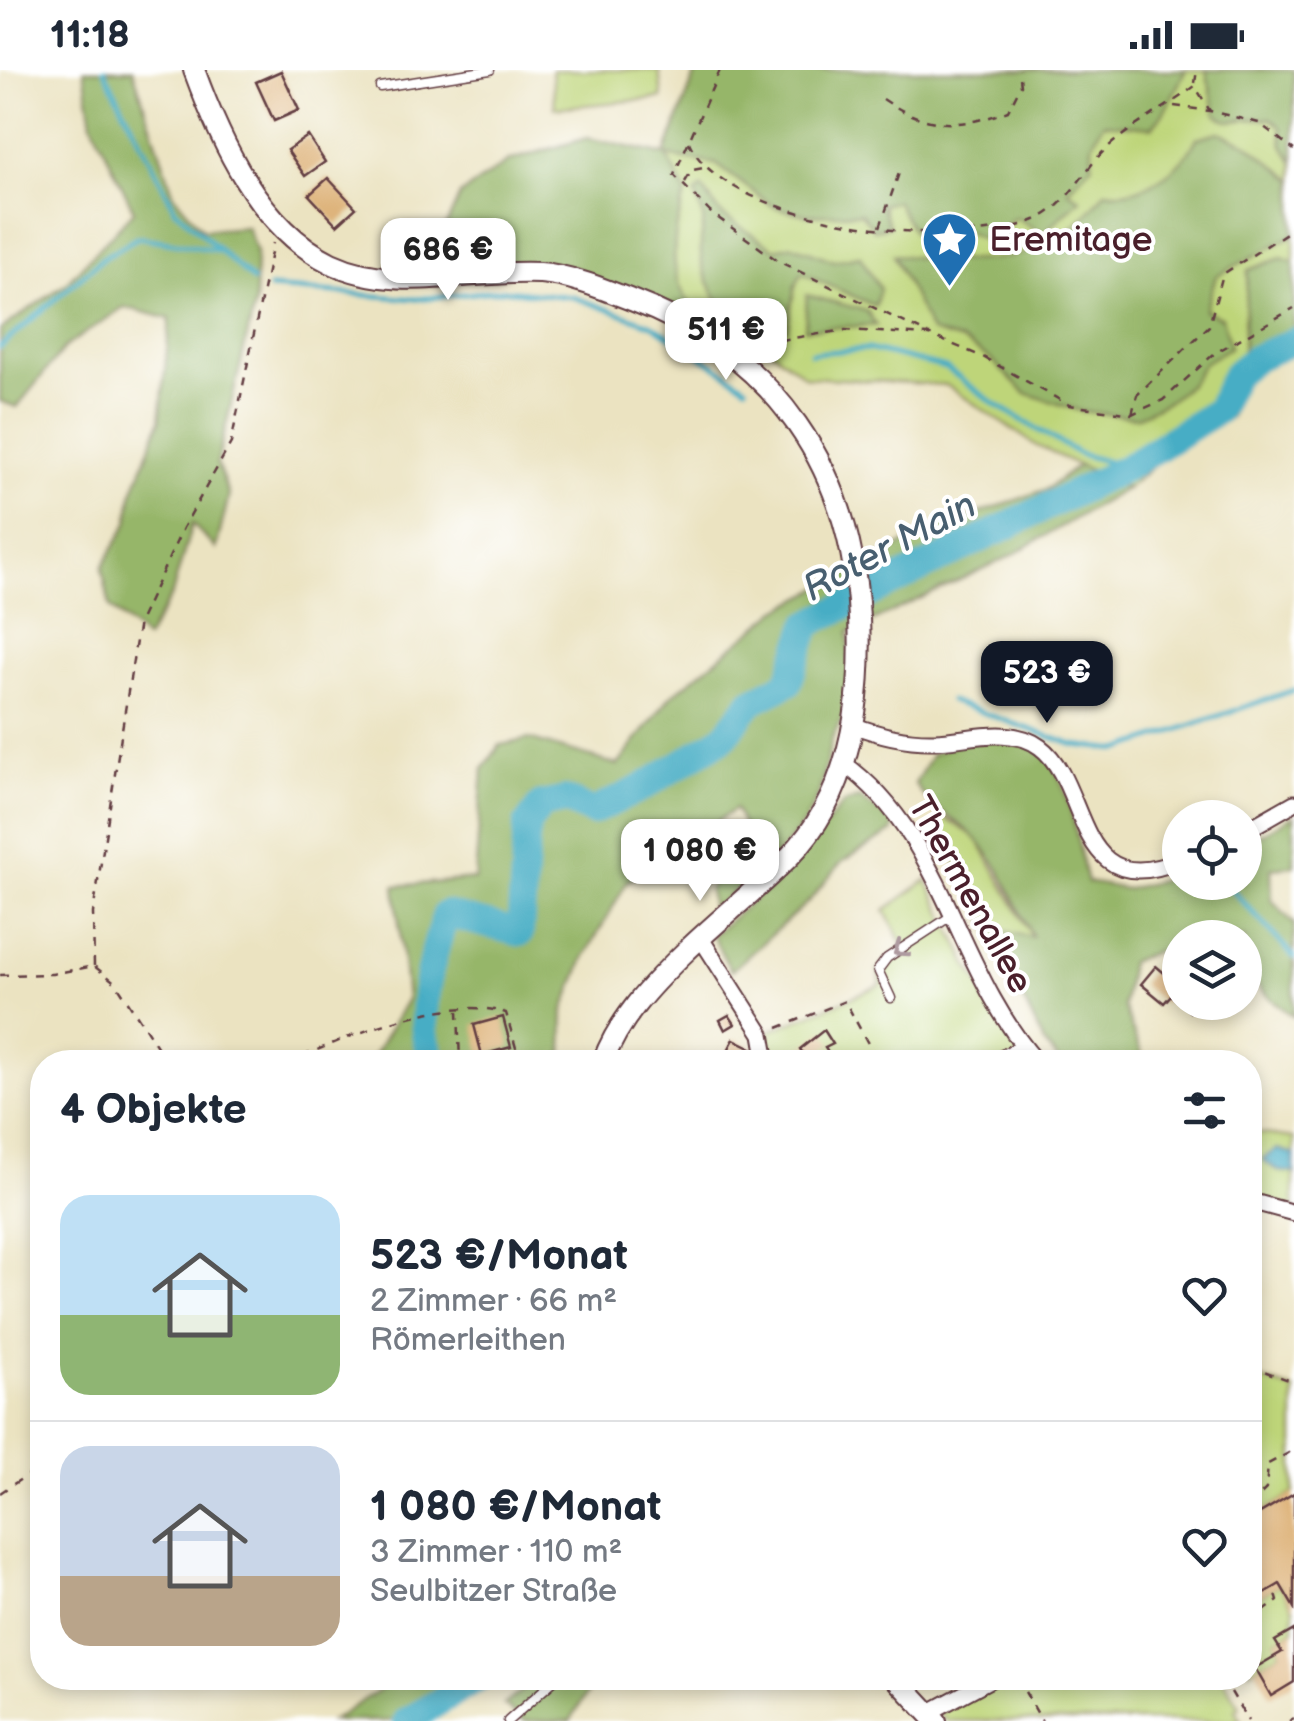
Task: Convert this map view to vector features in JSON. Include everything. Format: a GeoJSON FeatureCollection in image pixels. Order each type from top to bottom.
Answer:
{"type":"FeatureCollection","features":[{"type":"Feature","properties":{"kind":"street"},"geometry":{"type":"LineString","coordinates":[[194,70],[232,155],[278,222],[303,246],[355,272],[404,278],[542,273],[612,292],[703,332],[786,405],[823,465],[852,556],[860,631],[860,684],[834,796],[791,855],[651,986],[608,1050]]}},
{"type":"Feature","properties":{"kind":"street"},"geometry":{"type":"LineString","coordinates":[[852,724],[882,737],[933,742],[1001,734],[1040,747],[1066,784],[1094,848],[1112,862],[1162,868]]}},
{"type":"Feature","properties":{"kind":"street","name":"Thermenallee"},"geometry":{"type":"LineString","coordinates":[[843,762],[866,779],[905,823],[951,916],[1026,1050]]}},
{"type":"Feature","properties":{"kind":"street"},"geometry":{"type":"LineString","coordinates":[[1262,822],[1294,804]]}},
{"type":"Feature","properties":{"kind":"street"},"geometry":{"type":"LineString","coordinates":[[700,938],[762,1034],[765,1050]]}},
{"type":"Feature","properties":{"kind":"street"},"geometry":{"type":"LineString","coordinates":[[1262,1205],[1294,1213]]}},
{"type":"Feature","properties":{"kind":"street"},"geometry":{"type":"LineString","coordinates":[[907,1690],[932,1717],[974,1690]]}},
{"type":"Feature","properties":{"kind":"lane"},"geometry":{"type":"LineString","coordinates":[[380,86],[490,70]]}},
{"type":"Feature","properties":{"kind":"lane"},"geometry":{"type":"LineString","coordinates":[[892,998],[878,970],[887,958],[951,916]]}},
{"type":"Feature","properties":{"kind":"lane"},"geometry":{"type":"LineString","coordinates":[[1010,1050],[1021,1044]]}},
{"type":"Feature","properties":{"kind":"lane"},"geometry":{"type":"LineString","coordinates":[[508,1721],[543,1690]]}},
{"type":"Feature","properties":{"kind":"path"},"geometry":{"type":"LineString","coordinates":[[720,70],[674,176],[685,182],[710,212],[778,261],[849,300],[983,357],[1068,406],[1132,414],[1163,400],[1215,353],[1294,308]]}},
{"type":"Feature","properties":{"kind":"path"},"geometry":{"type":"LineString","coordinates":[[882,99],[909,116],[971,124],[1008,111],[1021,85],[1019,70]]}},
{"type":"Feature","properties":{"kind":"path"},"geometry":{"type":"LineString","coordinates":[[1196,70],[1195,86],[1210,111]]}},
{"type":"Feature","properties":{"kind":"path"},"geometry":{"type":"LineString","coordinates":[[689,142],[706,168],[760,202],[880,228],[993,230],[1036,221],[1078,188],[1107,148],[1172,106],[1195,86]]}},
{"type":"Feature","properties":{"kind":"path"},"geometry":{"type":"LineString","coordinates":[[1172,106],[1259,123],[1294,150]]}},
{"type":"Feature","properties":{"kind":"path"},"geometry":{"type":"LineString","coordinates":[[685,182],[692,170],[706,168]]}},
{"type":"Feature","properties":{"kind":"path"},"geometry":{"type":"LineString","coordinates":[[880,228],[898,173]]}},
{"type":"Feature","properties":{"kind":"path"},"geometry":{"type":"LineString","coordinates":[[159,1050],[116,984],[94,966],[93,913],[139,622],[182,528],[231,443],[278,222]]}},
{"type":"Feature","properties":{"kind":"path"},"geometry":{"type":"LineString","coordinates":[[1132,414],[1136,395],[1209,326],[1223,274],[1294,228]]}},
{"type":"Feature","properties":{"kind":"path"},"geometry":{"type":"LineString","coordinates":[[752,341],[844,330],[930,335]]}},
{"type":"Feature","properties":{"kind":"path"},"geometry":{"type":"LineString","coordinates":[[0,975],[52,974],[94,966]]}},
{"type":"Feature","properties":{"kind":"path"},"geometry":{"type":"LineString","coordinates":[[762,1034],[845,1002],[871,1050]]}},
{"type":"Feature","properties":{"kind":"path"},"geometry":{"type":"LineString","coordinates":[[321,1050],[408,1019],[485,1006],[506,1013],[517,1050]]}},
{"type":"Feature","properties":{"kind":"path"},"geometry":{"type":"LineString","coordinates":[[458,1009],[460,1050]]}},
{"type":"Feature","properties":{"kind":"path"},"geometry":{"type":"LineString","coordinates":[[1262,1370],[1294,1382]]}},
{"type":"Feature","properties":{"kind":"path"},"geometry":{"type":"LineString","coordinates":[[1262,1493],[1266,1489],[1268,1464],[1294,1450]]}},
{"type":"Feature","properties":{"kind":"path"},"geometry":{"type":"LineString","coordinates":[[0,1493],[30,1473]]}},
{"type":"Feature","properties":{"kind":"path"},"geometry":{"type":"LineString","coordinates":[[1262,1612],[1278,1600],[1274,1588]]}},
{"type":"Feature","properties":{"kind":"path"},"geometry":{"type":"LineString","coordinates":[[1024,1690],[1042,1721]]}},
{"type":"Feature","properties":{"kind":"path"},"geometry":{"type":"LineString","coordinates":[[1229,1690],[1248,1721]]}},
{"type":"Feature","properties":{"kind":"green space"},"geometry":{"type":"Polygon","coordinates":[[[84,70],[133,70],[174,195],[203,230],[247,227],[256,252],[255,303],[217,464],[229,495],[216,549],[192,524],[172,594],[146,639],[110,607],[102,568],[128,523],[132,495],[160,421],[170,319],[124,307],[66,346],[17,407],[0,401],[0,330],[65,284],[134,211],[92,123],[84,70]]]}},
{"type":"Feature","properties":{"kind":"green space"},"geometry":{"type":"Polygon","coordinates":[[[552,70],[659,70],[662,98],[555,108],[552,70]]]}},
{"type":"Feature","properties":{"kind":"green space","name":"Eremitage"},"geometry":{"type":"Polygon","coordinates":[[[697,70],[1294,70],[1294,353],[1241,376],[1230,417],[1159,461],[1127,488],[1037,446],[946,385],[806,377],[760,342],[724,335],[667,306],[544,270],[431,260],[460,195],[509,161],[587,138],[665,155],[697,70]]]}},
{"type":"Feature","properties":{"kind":"green space"},"geometry":{"type":"Polygon","coordinates":[[[697,70],[1186,70],[1152,127],[1103,123],[1092,144],[1092,164],[1068,190],[1080,199],[1043,234],[1016,217],[1007,224],[1009,237],[988,242],[952,225],[914,233],[896,201],[881,205],[889,226],[874,230],[861,213],[806,215],[774,207],[716,164],[667,156],[686,193],[675,235],[676,273],[691,306],[724,335],[667,306],[544,270],[431,260],[460,195],[509,161],[587,138],[665,155],[697,70]]]}},
{"type":"Feature","properties":{"kind":"green space"},"geometry":{"type":"Polygon","coordinates":[[[1206,70],[1294,70],[1294,163],[1283,145],[1281,127],[1271,118],[1227,121],[1216,114],[1206,70]]]}},
{"type":"Feature","properties":{"kind":"green space"},"geometry":{"type":"Polygon","coordinates":[[[1219,132],[1246,143],[1294,180],[1294,235],[1216,276],[1205,310],[1222,318],[1230,347],[1204,363],[1190,384],[1170,400],[1137,417],[1080,411],[1025,393],[988,357],[962,341],[931,332],[893,255],[984,260],[1037,249],[1061,236],[1105,191],[1146,186],[1171,171],[1197,138],[1219,132]]]}},
{"type":"Feature","properties":{"kind":"green space"},"geometry":{"type":"Polygon","coordinates":[[[702,188],[722,215],[775,249],[793,245],[834,261],[860,256],[880,289],[875,306],[802,273],[795,286],[787,329],[758,332],[730,321],[702,264],[703,221],[695,194],[702,188]]]}},
{"type":"Feature","properties":{"kind":"green space"},"geometry":{"type":"Polygon","coordinates":[[[1281,258],[1294,262],[1294,331],[1242,357],[1248,270],[1281,258]]]}},
{"type":"Feature","properties":{"kind":"green space"},"geometry":{"type":"Polygon","coordinates":[[[807,295],[867,311],[876,325],[805,329],[807,295]]]}},
{"type":"Feature","properties":{"kind":"green space"},"geometry":{"type":"Polygon","coordinates":[[[1079,465],[1127,488],[1009,557],[849,632],[850,702],[832,739],[819,794],[805,822],[778,854],[712,910],[709,890],[744,827],[735,809],[627,882],[585,956],[564,1010],[563,1050],[377,1050],[407,999],[395,886],[475,879],[483,769],[500,745],[529,739],[618,765],[670,697],[778,610],[928,531],[1047,489],[1079,465]]]}},
{"type":"Feature","properties":{"kind":"green space"},"geometry":{"type":"Polygon","coordinates":[[[970,738],[1006,740],[1040,751],[1050,761],[1065,793],[1087,882],[1127,889],[1162,880],[1162,900],[1262,900],[1262,834],[1294,815],[1294,866],[1271,868],[1272,900],[1294,924],[1294,1017],[1262,990],[1262,920],[1162,920],[1162,949],[1130,962],[1123,1006],[1140,1050],[1050,1050],[989,928],[1033,937],[995,863],[978,841],[931,803],[915,784],[932,754],[970,738]]]}},
{"type":"Feature","properties":{"kind":"green space"},"geometry":{"type":"Polygon","coordinates":[[[859,798],[893,822],[893,831],[842,862],[809,901],[731,971],[712,935],[779,878],[844,803],[859,798]]]}},
{"type":"Feature","properties":{"kind":"green space"},"geometry":{"type":"Polygon","coordinates":[[[936,813],[976,837],[1033,938],[989,928],[945,841],[936,813]]]}},
{"type":"Feature","properties":{"kind":"green space"},"geometry":{"type":"Polygon","coordinates":[[[927,880],[969,967],[1021,1050],[765,1050],[762,1034],[881,985],[878,970],[904,946],[885,910],[927,880]]]}},
{"type":"Feature","properties":{"kind":"green space"},"geometry":{"type":"Polygon","coordinates":[[[1262,1134],[1294,1138],[1294,1208],[1262,1200],[1262,1134]]]}},
{"type":"Feature","properties":{"kind":"green space"},"geometry":{"type":"Polygon","coordinates":[[[1262,1380],[1294,1390],[1294,1493],[1262,1512],[1262,1380]]]}},
{"type":"Feature","properties":{"kind":"green space"},"geometry":{"type":"Polygon","coordinates":[[[1280,1584],[1294,1608],[1294,1630],[1275,1641],[1282,1652],[1262,1664],[1262,1595],[1280,1584]]]}},
{"type":"Feature","properties":{"kind":"green space"},"geometry":{"type":"Polygon","coordinates":[[[379,1690],[460,1690],[431,1721],[331,1721],[379,1690]]]}},
{"type":"Feature","properties":{"kind":"green space"},"geometry":{"type":"Polygon","coordinates":[[[522,1690],[589,1690],[570,1721],[524,1721],[504,1705],[522,1690]]]}},
{"type":"Feature","properties":{"kind":"green space"},"geometry":{"type":"Polygon","coordinates":[[[971,1690],[1230,1690],[1240,1707],[1235,1710],[1241,1721],[946,1721],[937,1708],[971,1690]]]}},
{"type":"Feature","properties":{"kind":"water"},"geometry":{"type":"Polygon","coordinates":[[[1277,1149],[1294,1154],[1294,1173],[1278,1171],[1262,1159],[1277,1149]]]}},
{"type":"Feature","properties":{"kind":"building"},"geometry":{"type":"Polygon","coordinates":[[[281,71],[299,110],[274,121],[256,82],[281,71]]]}},
{"type":"Feature","properties":{"kind":"building"},"geometry":{"type":"Polygon","coordinates":[[[308,136],[325,162],[305,176],[287,150],[308,136]]]}},
{"type":"Feature","properties":{"kind":"building"},"geometry":{"type":"Polygon","coordinates":[[[328,178],[356,208],[337,225],[309,195],[328,178]]]}},
{"type":"Feature","properties":{"kind":"building"},"geometry":{"type":"Polygon","coordinates":[[[1156,966],[1162,971],[1162,1001],[1141,984],[1156,966]]]}},
{"type":"Feature","properties":{"kind":"building"},"geometry":{"type":"Polygon","coordinates":[[[729,1015],[735,1024],[725,1030],[720,1020],[729,1015]]]}},
{"type":"Feature","properties":{"kind":"building"},"geometry":{"type":"Polygon","coordinates":[[[503,1017],[511,1047],[481,1050],[474,1025],[503,1017]]]}},
{"type":"Feature","properties":{"kind":"building"},"geometry":{"type":"Polygon","coordinates":[[[824,1030],[833,1044],[826,1050],[800,1049],[824,1030]]]}},
{"type":"Feature","properties":{"kind":"building"},"geometry":{"type":"Polygon","coordinates":[[[734,1039],[754,1049],[753,1050],[728,1050],[734,1039]]]}},
{"type":"Feature","properties":{"kind":"building"},"geometry":{"type":"Polygon","coordinates":[[[1294,1493],[1294,1608],[1280,1584],[1262,1595],[1262,1512],[1294,1493]]]}},
{"type":"Feature","properties":{"kind":"building"},"geometry":{"type":"Polygon","coordinates":[[[1294,1630],[1294,1682],[1271,1696],[1262,1680],[1262,1664],[1282,1652],[1275,1641],[1294,1630]]]}},
{"type":"Feature","properties":{"kind":"waterway"},"geometry":{"type":"LineString","coordinates":[[104,70],[175,209],[253,281]]}},
{"type":"Feature","properties":{"kind":"waterway"},"geometry":{"type":"LineString","coordinates":[[0,347],[104,257],[138,237],[217,250]]}},
{"type":"Feature","properties":{"kind":"waterway"},"geometry":{"type":"LineString","coordinates":[[270,288],[417,299],[503,290],[573,297],[653,325],[746,386]]}},
{"type":"Feature","properties":{"kind":"waterway","name":"Roter Main"},"geometry":{"type":"LineString","coordinates":[[429,1050],[425,1030],[427,990],[446,914],[520,933],[527,825],[541,805],[566,800],[592,812],[642,788],[724,737],[752,701],[788,683],[809,624],[1127,467],[1218,410],[1235,374],[1255,358],[1294,341]]}},
{"type":"Feature","properties":{"kind":"waterway"},"geometry":{"type":"LineString","coordinates":[[811,353],[868,349],[946,368],[995,404],[1079,454],[1127,467]]}},
{"type":"Feature","properties":{"kind":"waterway"},"geometry":{"type":"LineString","coordinates":[[950,701],[1074,745],[1119,750],[1294,690]]}},
{"type":"Feature","properties":{"kind":"waterway"},"geometry":{"type":"LineString","coordinates":[[1242,900],[1294,957]]}},
{"type":"Feature","properties":{"kind":"waterway","name":"Roter Main"},"geometry":{"type":"LineString","coordinates":[[407,1721],[459,1690]]}},
{"type":"Feature","properties":{"kind":"place","name":"Eremitage"},"geometry":{"type":"Point","coordinates":[950,288]}}]}
